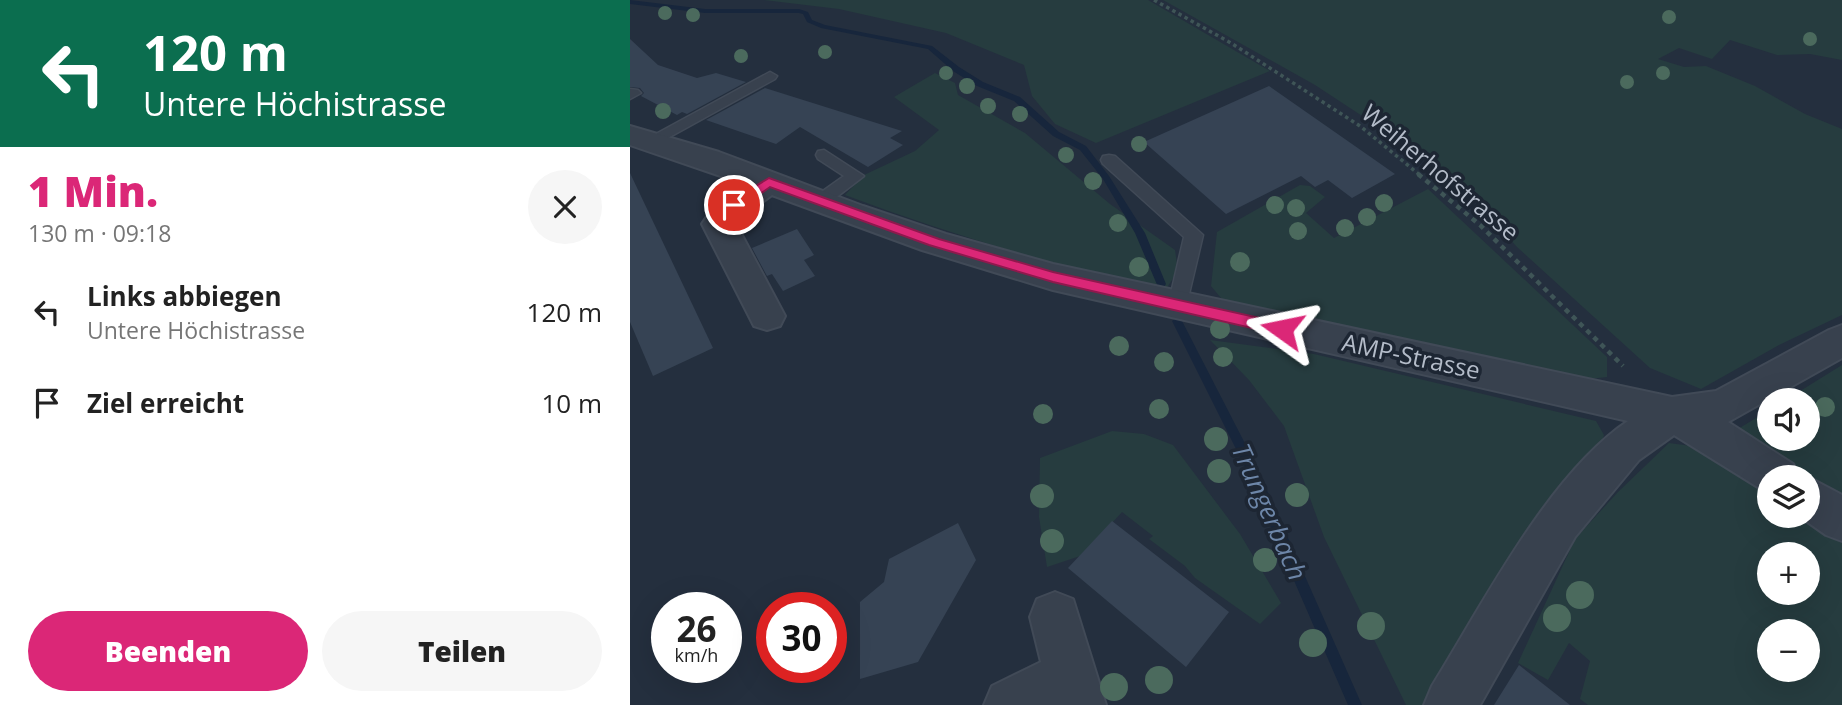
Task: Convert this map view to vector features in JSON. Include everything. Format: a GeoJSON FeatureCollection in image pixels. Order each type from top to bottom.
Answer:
{"type":"FeatureCollection","features":[{"type":"Feature","properties":{"kind":"street","name":"AMP-Strasse"},"geometry":{"type":"LineString","coordinates":[[640,138],[934,242],[1053,277],[1672,414],[1718,438],[1758,465]]}},
{"type":"Feature","properties":{"kind":"street"},"geometry":{"type":"LineString","coordinates":[[767,316],[719,224],[728,210],[769,182]]}},
{"type":"Feature","properties":{"kind":"street","name":"AMP-Strasse"},"geometry":{"type":"LineString","coordinates":[[1672,414],[1723,407],[1842,340]]}},
{"type":"Feature","properties":{"kind":"street"},"geometry":{"type":"LineString","coordinates":[[1451,705],[1559,522],[1624,447],[1672,414]]}},
{"type":"Feature","properties":{"kind":"street"},"geometry":{"type":"LineString","coordinates":[[1820,505],[1842,520]]}},
{"type":"Feature","properties":{"kind":"street"},"geometry":{"type":"LineString","coordinates":[[1011,705],[1075,690],[1055,617]]}},
{"type":"Feature","properties":{"kind":"lane"},"geometry":{"type":"LineString","coordinates":[[640,138],[771,76]]}},
{"type":"Feature","properties":{"kind":"lane"},"geometry":{"type":"LineString","coordinates":[[819,202],[856,176],[824,155]]}},
{"type":"Feature","properties":{"kind":"lane"},"geometry":{"type":"LineString","coordinates":[[1109,160],[1194,235],[1178,306]]}},
{"type":"Feature","properties":{"kind":"path","name":"Weiherhofstrasse"},"geometry":{"type":"LineString","coordinates":[[1154,0],[1231,43],[1360,126],[1480,225],[1624,367]]}},
{"type":"Feature","properties":{"kind":"green space"},"geometry":{"type":"Polygon","coordinates":[[[764,0],[1148,0],[1270,71],[1096,143],[1055,124],[1032,96],[1024,65],[946,33],[839,9],[764,0]]]}},
{"type":"Feature","properties":{"kind":"green space"},"geometry":{"type":"Polygon","coordinates":[[[1163,0],[1842,0],[1842,60],[1810,54],[1777,55],[1730,40],[1712,59],[1679,48],[1658,59],[1684,67],[1706,66],[1755,86],[1805,114],[1842,129],[1842,315],[1779,345],[1701,389],[1650,368],[1517,247],[1449,173],[1315,85],[1163,0]]]}},
{"type":"Feature","properties":{"kind":"green space"},"geometry":{"type":"Polygon","coordinates":[[[935,73],[955,83],[958,95],[1025,133],[1110,204],[1175,250],[1178,271],[1162,295],[1002,248],[845,195],[864,175],[915,151],[939,130],[894,97],[935,73]]]}},
{"type":"Feature","properties":{"kind":"green space"},"geometry":{"type":"Polygon","coordinates":[[[1300,185],[1310,186],[1325,197],[1306,213],[1334,238],[1428,189],[1607,357],[1607,377],[1590,379],[1226,304],[1211,286],[1217,232],[1300,185]]]}},
{"type":"Feature","properties":{"kind":"green space"},"geometry":{"type":"Polygon","coordinates":[[[1210,340],[1314,354],[1596,421],[1604,435],[1599,451],[1428,705],[1406,705],[1324,537],[1284,426],[1249,380],[1210,340]]]}},
{"type":"Feature","properties":{"kind":"green space"},"geometry":{"type":"Polygon","coordinates":[[[1842,365],[1842,512],[1820,497],[1820,465],[1780,465],[1764,451],[1820,451],[1820,388],[1805,388],[1842,365]]]}},
{"type":"Feature","properties":{"kind":"green space"},"geometry":{"type":"Polygon","coordinates":[[[1757,417],[1757,445],[1738,429],[1757,417]]]}},
{"type":"Feature","properties":{"kind":"green space"},"geometry":{"type":"Polygon","coordinates":[[[1112,431],[1144,434],[1173,445],[1240,534],[1281,603],[1260,624],[1195,578],[1185,566],[1149,539],[1153,536],[1122,512],[1083,555],[1047,567],[1039,517],[1040,458],[1112,431]]]}},
{"type":"Feature","properties":{"kind":"green space"},"geometry":{"type":"Polygon","coordinates":[[[1669,443],[1721,450],[1757,476],[1757,528],[1820,528],[1820,522],[1842,538],[1842,705],[1588,705],[1580,699],[1590,661],[1569,643],[1548,680],[1518,663],[1575,539],[1618,492],[1669,443]]]}},
{"type":"Feature","properties":{"kind":"building"},"geometry":{"type":"Polygon","coordinates":[[[630,39],[658,65],[697,78],[716,73],[746,82],[687,114],[682,112],[677,115],[641,96],[644,93],[640,88],[630,87],[630,39]]]}},
{"type":"Feature","properties":{"kind":"building"},"geometry":{"type":"Polygon","coordinates":[[[1269,86],[1395,174],[1352,198],[1328,180],[1315,187],[1301,176],[1226,214],[1144,142],[1269,86]]]}},
{"type":"Feature","properties":{"kind":"building"},"geometry":{"type":"Polygon","coordinates":[[[765,88],[902,131],[890,138],[903,145],[868,167],[800,127],[776,144],[706,120],[765,88]]]}},
{"type":"Feature","properties":{"kind":"building"},"geometry":{"type":"Polygon","coordinates":[[[630,173],[713,348],[653,376],[630,322],[630,173]]]}},
{"type":"Feature","properties":{"kind":"building"},"geometry":{"type":"Polygon","coordinates":[[[797,229],[814,255],[804,260],[815,276],[783,291],[772,274],[767,276],[752,248],[797,229]]]}},
{"type":"Feature","properties":{"kind":"building"},"geometry":{"type":"Polygon","coordinates":[[[1112,521],[1229,612],[1186,667],[1068,568],[1112,521]]]}},
{"type":"Feature","properties":{"kind":"building"},"geometry":{"type":"Polygon","coordinates":[[[958,523],[976,560],[918,662],[860,679],[860,602],[884,582],[889,559],[958,523]]]}},
{"type":"Feature","properties":{"kind":"building"},"geometry":{"type":"Polygon","coordinates":[[[1519,665],[1570,705],[1494,705],[1519,665]]]}},
{"type":"Feature","properties":{"kind":"waterway","name":"Trungerbach"},"geometry":{"type":"LineString","coordinates":[[630,2],[705,11],[799,11],[806,13],[809,21],[823,27],[930,47],[956,69],[980,84],[1017,99],[1056,134],[1083,148],[1106,178],[1140,233],[1161,284]]}},
{"type":"Feature","properties":{"kind":"waterway","name":"Trungerbach"},"geometry":{"type":"LineString","coordinates":[[1177,321],[1248,461],[1355,705]]}},
{"type":"Feature","properties":{"kind":"route"},"geometry":{"type":"LineString","coordinates":[[734,205],[769,182],[934,242],[1053,277],[1282,329]]}}]}
